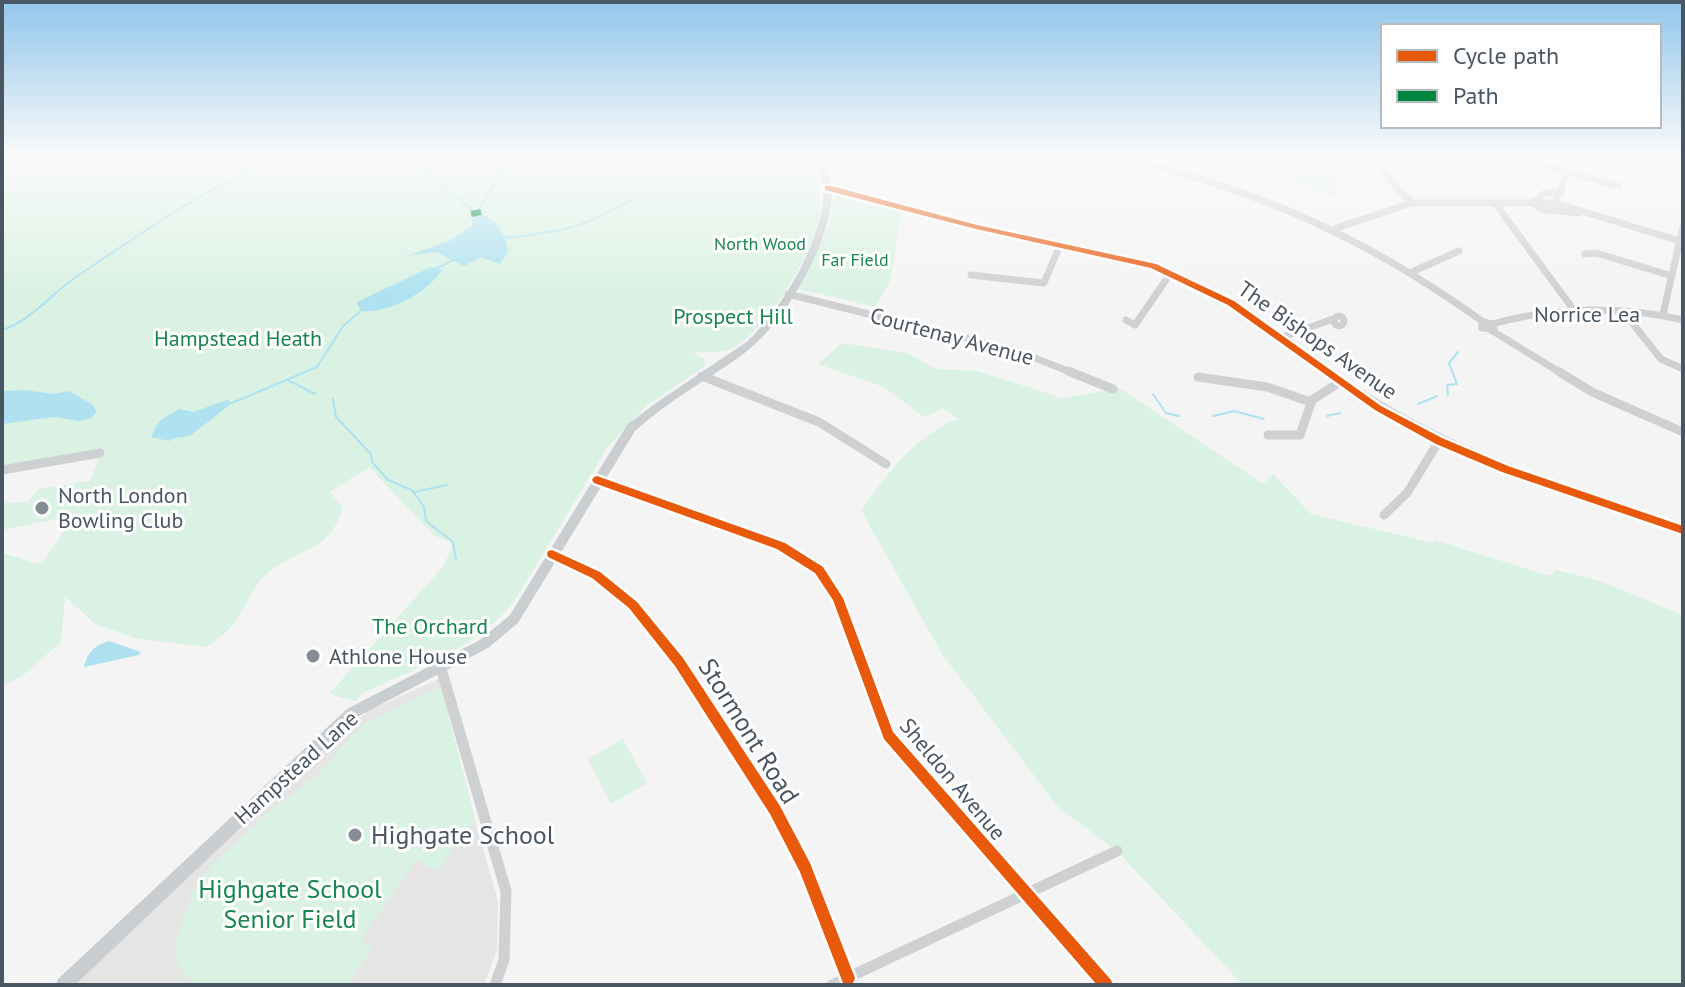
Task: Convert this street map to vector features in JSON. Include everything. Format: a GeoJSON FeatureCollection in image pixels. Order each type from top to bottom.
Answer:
{"type":"FeatureCollection","features":[{"type":"Feature","properties":{"kind":"main road","name":"Hampstead Lane"},"geometry":{"type":"LineString","coordinates":[[64,985],[340,723],[376,699],[484,644],[514,619],[631,428],[653,408],[751,342],[767,327],[812,252],[827,204]]}},
{"type":"Feature","properties":{"kind":"street","name":"The Bishops Avenue"},"geometry":{"type":"LineString","coordinates":[[893,204],[1151,265],[1231,303],[1378,408],[1439,441],[1505,469],[1683,530]]}},
{"type":"Feature","properties":{"kind":"street"},"geometry":{"type":"LineString","coordinates":[[1276,204],[1336,228],[1414,271],[1482,321],[1480,326],[1491,327],[1592,392],[1683,432]]}},
{"type":"Feature","properties":{"kind":"street"},"geometry":{"type":"LineString","coordinates":[[1336,228],[1409,204]]}},
{"type":"Feature","properties":{"kind":"street"},"geometry":{"type":"LineString","coordinates":[[1496,204],[1576,313]]}},
{"type":"Feature","properties":{"kind":"street"},"geometry":{"type":"LineString","coordinates":[[1535,204],[1563,213],[1581,212]]}},
{"type":"Feature","properties":{"kind":"street"},"geometry":{"type":"LineString","coordinates":[[1558,204],[1680,241]]}},
{"type":"Feature","properties":{"kind":"street"},"geometry":{"type":"LineString","coordinates":[[1663,314],[1683,227]]}},
{"type":"Feature","properties":{"kind":"street"},"geometry":{"type":"LineString","coordinates":[[971,275],[1044,283],[1060,245]]}},
{"type":"Feature","properties":{"kind":"street"},"geometry":{"type":"LineString","coordinates":[[1414,271],[1459,251]]}},
{"type":"Feature","properties":{"kind":"street"},"geometry":{"type":"LineString","coordinates":[[1585,254],[1596,253],[1672,276]]}},
{"type":"Feature","properties":{"kind":"street"},"geometry":{"type":"LineString","coordinates":[[1126,320],[1135,325],[1145,316],[1150,300],[1162,290],[1170,274]]}},
{"type":"Feature","properties":{"kind":"street","name":"Courtenay Avenue"},"geometry":{"type":"LineString","coordinates":[[788,294],[1017,351],[1113,389]]}},
{"type":"Feature","properties":{"kind":"street"},"geometry":{"type":"LineString","coordinates":[[1141,296],[1150,300]]}},
{"type":"Feature","properties":{"kind":"street","name":"Norrice Lea"},"geometry":{"type":"LineString","coordinates":[[1491,327],[1523,314],[1663,314],[1683,320]]}},
{"type":"Feature","properties":{"kind":"street"},"geometry":{"type":"LineString","coordinates":[[1625,314],[1655,353],[1683,369]]}},
{"type":"Feature","properties":{"kind":"street"},"geometry":{"type":"LineString","coordinates":[[1280,338],[1333,319]]}},
{"type":"Feature","properties":{"kind":"street"},"geometry":{"type":"LineString","coordinates":[[702,376],[819,422],[886,464]]}},
{"type":"Feature","properties":{"kind":"street"},"geometry":{"type":"LineString","coordinates":[[1203,381],[1267,387],[1311,402]]}},
{"type":"Feature","properties":{"kind":"street"},"geometry":{"type":"LineString","coordinates":[[1268,435],[1291,438],[1301,435],[1308,426],[1311,402],[1320,392],[1340,382]]}},
{"type":"Feature","properties":{"kind":"street"},"geometry":{"type":"LineString","coordinates":[[1384,515],[1407,493],[1439,441]]}},
{"type":"Feature","properties":{"kind":"street"},"geometry":{"type":"LineString","coordinates":[[2,470],[100,453]]}},
{"type":"Feature","properties":{"kind":"street","name":"Sheldon Avenue"},"geometry":{"type":"LineString","coordinates":[[597,480],[781,546],[819,570],[838,598],[888,735],[1106,985]]}},
{"type":"Feature","properties":{"kind":"street","name":"Stormont Road"},"geometry":{"type":"LineString","coordinates":[[552,554],[596,575],[633,605],[679,662],[775,810],[805,868],[848,978]]}},
{"type":"Feature","properties":{"kind":"street"},"geometry":{"type":"LineString","coordinates":[[440,665],[506,891],[504,960],[495,985]]}},
{"type":"Feature","properties":{"kind":"street"},"geometry":{"type":"LineString","coordinates":[[832,985],[1117,851]]}},
{"type":"Feature","properties":{"kind":"shaded area","name":"Highgate School Senior Field"},"geometry":{"type":"Polygon","coordinates":[[[439,679],[454,747],[498,901],[497,950],[484,985],[73,985],[336,735],[370,710],[439,679]]]}},
{"type":"Feature","properties":{"kind":"green space","name":"Hampstead Heath"},"geometry":{"type":"Polygon","coordinates":[[[2,204],[820,204],[809,248],[773,309],[744,340],[729,350],[693,353],[704,359],[705,366],[647,405],[607,448],[515,600],[501,617],[465,644],[363,693],[355,701],[329,694],[442,568],[452,548],[450,541],[435,536],[369,467],[330,492],[343,508],[329,534],[266,575],[232,626],[207,647],[138,639],[95,624],[65,596],[61,642],[21,677],[2,685],[2,553],[39,564],[77,515],[2,530],[2,503],[28,502],[38,489],[90,481],[100,454],[2,470],[2,204]]]}},
{"type":"Feature","properties":{"kind":"green space","name":"Far Field"},"geometry":{"type":"Polygon","coordinates":[[[833,204],[877,204],[902,210],[890,281],[875,307],[799,289],[830,224],[833,204]]]}},
{"type":"Feature","properties":{"kind":"green space"},"geometry":{"type":"Polygon","coordinates":[[[842,343],[907,353],[936,369],[977,371],[1059,397],[1045,401],[1119,388],[1263,484],[1273,474],[1311,514],[1433,543],[1434,540],[1550,576],[1556,570],[1600,581],[1683,615],[1683,985],[1243,985],[1117,851],[1058,807],[942,654],[861,510],[892,469],[916,445],[929,434],[958,419],[943,408],[924,417],[884,387],[818,364],[842,343]]]}},
{"type":"Feature","properties":{"kind":"green space","name":"Highgate School Senior Field"},"geometry":{"type":"Polygon","coordinates":[[[441,687],[475,819],[438,871],[416,860],[361,940],[373,947],[348,985],[195,985],[176,962],[175,942],[193,892],[213,864],[266,814],[315,777],[363,724],[441,687]]]}},
{"type":"Feature","properties":{"kind":"green space"},"geometry":{"type":"Polygon","coordinates":[[[623,739],[647,783],[611,804],[588,759],[623,739]]]}},
{"type":"Feature","properties":{"kind":"water"},"geometry":{"type":"Polygon","coordinates":[[[477,211],[493,222],[505,238],[508,251],[500,264],[480,257],[464,266],[436,252],[406,256],[449,241],[472,226],[472,212],[477,211]]]}},
{"type":"Feature","properties":{"kind":"water"},"geometry":{"type":"Polygon","coordinates":[[[431,267],[442,270],[427,286],[406,300],[383,309],[361,311],[357,303],[361,300],[431,267]]]}},
{"type":"Feature","properties":{"kind":"water"},"geometry":{"type":"Polygon","coordinates":[[[2,391],[54,394],[68,391],[92,404],[97,412],[91,418],[79,421],[54,417],[2,424],[2,391]]]}},
{"type":"Feature","properties":{"kind":"water"},"geometry":{"type":"Polygon","coordinates":[[[227,400],[232,403],[189,435],[169,441],[151,437],[159,421],[179,409],[193,412],[227,400]]]}},
{"type":"Feature","properties":{"kind":"water"},"geometry":{"type":"Polygon","coordinates":[[[109,641],[141,652],[84,667],[92,650],[109,641]]]}},
{"type":"Feature","properties":{"kind":"waterway"},"geometry":{"type":"LineString","coordinates":[[2,330],[32,314],[76,277],[188,204]]}},
{"type":"Feature","properties":{"kind":"waterway"},"geometry":{"type":"LineString","coordinates":[[466,204],[474,211]]}},
{"type":"Feature","properties":{"kind":"waterway"},"geometry":{"type":"LineString","coordinates":[[477,212],[482,204]]}},
{"type":"Feature","properties":{"kind":"waterway"},"geometry":{"type":"LineString","coordinates":[[503,238],[571,227],[623,204]]}},
{"type":"Feature","properties":{"kind":"waterway"},"geometry":{"type":"LineString","coordinates":[[437,268],[453,260]]}},
{"type":"Feature","properties":{"kind":"waterway"},"geometry":{"type":"LineString","coordinates":[[232,403],[317,367],[343,326],[362,310]]}},
{"type":"Feature","properties":{"kind":"waterway"},"geometry":{"type":"LineString","coordinates":[[1448,395],[1447,385],[1457,384],[1449,363],[1458,352]]}},
{"type":"Feature","properties":{"kind":"waterway"},"geometry":{"type":"LineString","coordinates":[[288,380],[315,394]]}},
{"type":"Feature","properties":{"kind":"waterway"},"geometry":{"type":"LineString","coordinates":[[1153,394],[1166,413],[1179,416]]}},
{"type":"Feature","properties":{"kind":"waterway"},"geometry":{"type":"LineString","coordinates":[[1418,404],[1437,396]]}},
{"type":"Feature","properties":{"kind":"waterway"},"geometry":{"type":"LineString","coordinates":[[333,399],[336,417],[370,453],[373,463],[388,480],[412,490],[424,507],[426,521],[453,542],[456,560]]}},
{"type":"Feature","properties":{"kind":"waterway"},"geometry":{"type":"LineString","coordinates":[[1213,416],[1234,411],[1264,419]]}},
{"type":"Feature","properties":{"kind":"waterway"},"geometry":{"type":"LineString","coordinates":[[1327,416],[1340,413]]}},
{"type":"Feature","properties":{"kind":"waterway"},"geometry":{"type":"LineString","coordinates":[[414,492],[447,485]]}},
{"type":"Feature","properties":{"kind":"marked path"},"geometry":{"type":"LineString","coordinates":[[471,214],[481,212]]}},
{"type":"Feature","properties":{"kind":"cycle path"},"geometry":{"type":"LineString","coordinates":[[889,204],[976,227],[1153,266],[1231,303],[1378,408],[1439,441],[1505,469],[1683,530]]}},
{"type":"Feature","properties":{"kind":"cycle path"},"geometry":{"type":"LineString","coordinates":[[597,480],[781,546],[819,570],[838,598],[888,735],[1106,985]]}},
{"type":"Feature","properties":{"kind":"cycle path"},"geometry":{"type":"LineString","coordinates":[[552,554],[596,575],[633,605],[679,662],[775,810],[805,868],[848,978]]}},
{"type":"Feature","properties":{"kind":"place","name":"North London Bowling Club"},"geometry":{"type":"Point","coordinates":[42,508]}},
{"type":"Feature","properties":{"kind":"place","name":"Athlone House"},"geometry":{"type":"Point","coordinates":[313,656]}},
{"type":"Feature","properties":{"kind":"place","name":"Highgate School"},"geometry":{"type":"Point","coordinates":[355,835]}},
{"type":"Feature","properties":{"kind":"park label","name":"North Wood"},"geometry":{"type":"Point","coordinates":[760,244]}},
{"type":"Feature","properties":{"kind":"park label","name":"Prospect Hill"},"geometry":{"type":"Point","coordinates":[733,316]}},
{"type":"Feature","properties":{"kind":"park label","name":"The Orchard"},"geometry":{"type":"Point","coordinates":[430,626]}}]}
